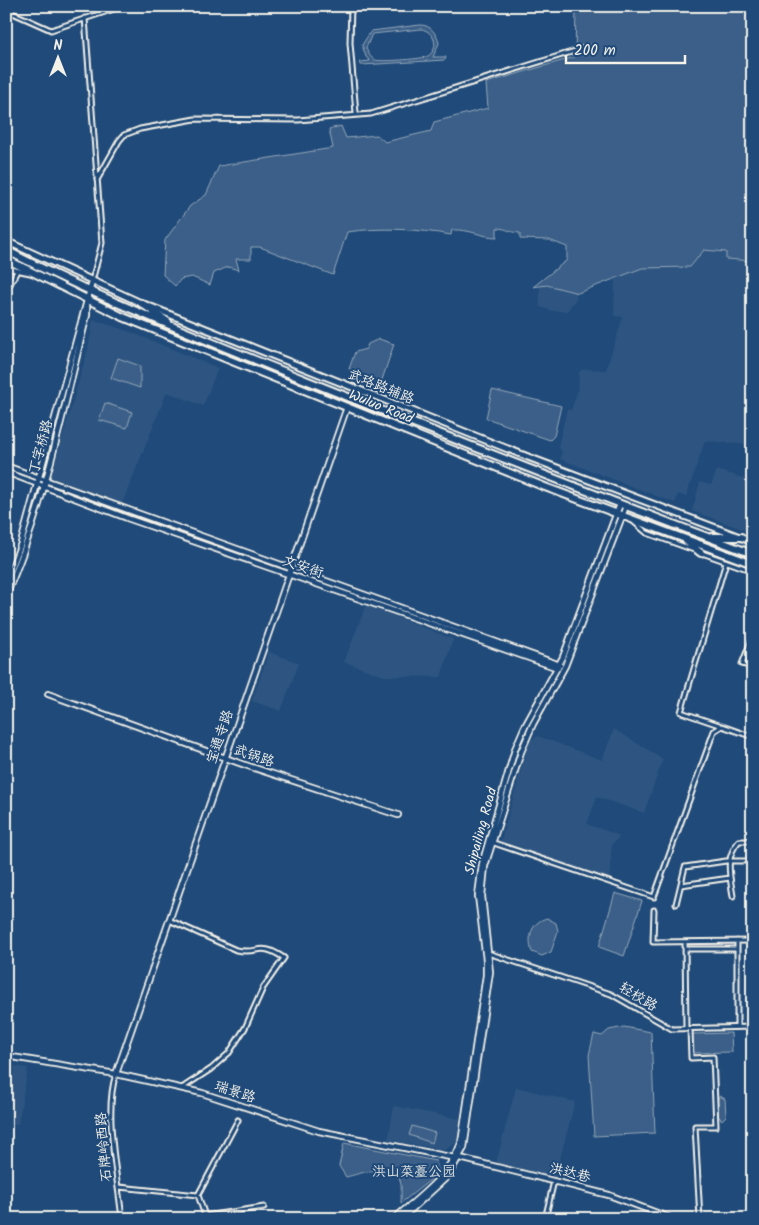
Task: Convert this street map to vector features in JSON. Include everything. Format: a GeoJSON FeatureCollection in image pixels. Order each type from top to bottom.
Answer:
{"type":"FeatureCollection","features":[{"type":"Feature","properties":{"kind":"highway"},"geometry":{"type":"LineString","coordinates":[[6,245],[15,254]]}},
{"type":"Feature","properties":{"kind":"highway","name":"Wuluo Road"},"geometry":{"type":"LineString","coordinates":[[6,250],[90,291],[177,329],[402,420],[753,554]]}},
{"type":"Feature","properties":{"kind":"highway","name":"Wuluo Road"},"geometry":{"type":"LineString","coordinates":[[6,259],[87,301],[619,515],[753,564]]}},
{"type":"Feature","properties":{"kind":"highway"},"geometry":{"type":"LineString","coordinates":[[141,302],[177,329]]}},
{"type":"Feature","properties":{"kind":"highway"},"geometry":{"type":"LineString","coordinates":[[678,536],[701,553]]}},
{"type":"Feature","properties":{"kind":"highway"},"geometry":{"type":"LineString","coordinates":[[706,537],[741,537]]}},
{"type":"Feature","properties":{"kind":"main road","name":"武珞路辅路"},"geometry":{"type":"LineString","coordinates":[[6,241],[92,282],[528,458],[753,542]]}},
{"type":"Feature","properties":{"kind":"main road","name":"丁字桥路"},"geometry":{"type":"LineString","coordinates":[[6,595],[25,545],[92,282]]}},
{"type":"Feature","properties":{"kind":"main road","name":"宝通寺路"},"geometry":{"type":"LineString","coordinates":[[116,1074],[347,407]]}},
{"type":"Feature","properties":{"kind":"main road"},"geometry":{"type":"LineString","coordinates":[[6,466],[40,482]]}},
{"type":"Feature","properties":{"kind":"main road"},"geometry":{"type":"LineString","coordinates":[[6,472],[40,482]]}},
{"type":"Feature","properties":{"kind":"main road","name":"丁字桥路"},"geometry":{"type":"LineString","coordinates":[[6,583],[40,482]]}},
{"type":"Feature","properties":{"kind":"main road","name":"文安街"},"geometry":{"type":"LineString","coordinates":[[40,482],[561,667]]}},
{"type":"Feature","properties":{"kind":"main road","name":"Shipailing Road"},"geometry":{"type":"LineString","coordinates":[[400,1219],[448,1176],[457,1158],[474,1064],[488,953],[478,896],[480,870],[519,741],[561,667],[623,505]]}},
{"type":"Feature","properties":{"kind":"main road","name":"武锅路"},"geometry":{"type":"LineString","coordinates":[[48,694],[225,758],[398,814]]}},
{"type":"Feature","properties":{"kind":"main road","name":"瑞景路"},"geometry":{"type":"LineString","coordinates":[[6,1056],[116,1074],[181,1089],[319,1131],[457,1158]]}},
{"type":"Feature","properties":{"kind":"main road","name":"Shipailing Road"},"geometry":{"type":"LineString","coordinates":[[394,1219],[444,1174],[457,1158]]}},
{"type":"Feature","properties":{"kind":"main road","name":"洪达巷"},"geometry":{"type":"LineString","coordinates":[[457,1158],[609,1194],[673,1219]]}},
{"type":"Feature","properties":{"kind":"street"},"geometry":{"type":"LineString","coordinates":[[6,10],[51,30],[123,6]]}},
{"type":"Feature","properties":{"kind":"street"},"geometry":{"type":"LineString","coordinates":[[351,6],[350,43],[356,113]]}},
{"type":"Feature","properties":{"kind":"street"},"geometry":{"type":"LineString","coordinates":[[85,18],[102,243],[92,282]]}},
{"type":"Feature","properties":{"kind":"street"},"geometry":{"type":"LineString","coordinates":[[97,180],[124,135],[140,129],[195,119],[298,120],[385,111],[588,47]]}},
{"type":"Feature","properties":{"kind":"street"},"geometry":{"type":"LineString","coordinates":[[6,268],[40,276]]}},
{"type":"Feature","properties":{"kind":"street"},"geometry":{"type":"LineString","coordinates":[[6,292],[17,270]]}},
{"type":"Feature","properties":{"kind":"street"},"geometry":{"type":"LineString","coordinates":[[632,520],[647,533],[753,572]]}},
{"type":"Feature","properties":{"kind":"street"},"geometry":{"type":"LineString","coordinates":[[726,562],[682,712],[753,737]]}},
{"type":"Feature","properties":{"kind":"street"},"geometry":{"type":"LineString","coordinates":[[753,636],[742,664],[753,667]]}},
{"type":"Feature","properties":{"kind":"street"},"geometry":{"type":"LineString","coordinates":[[490,842],[654,897],[714,731],[722,726]]}},
{"type":"Feature","properties":{"kind":"street"},"geometry":{"type":"LineString","coordinates":[[733,896],[728,862],[731,851],[739,841],[753,841]]}},
{"type":"Feature","properties":{"kind":"street"},"geometry":{"type":"LineString","coordinates":[[676,904],[685,867],[728,862],[753,862]]}},
{"type":"Feature","properties":{"kind":"street"},"geometry":{"type":"LineString","coordinates":[[681,885],[730,878]]}},
{"type":"Feature","properties":{"kind":"street"},"geometry":{"type":"LineString","coordinates":[[654,910],[653,942],[753,941]]}},
{"type":"Feature","properties":{"kind":"street"},"geometry":{"type":"LineString","coordinates":[[169,920],[236,950],[244,952],[265,948],[284,958],[263,988],[245,1028],[229,1053],[211,1069],[181,1089]]}},
{"type":"Feature","properties":{"kind":"street"},"geometry":{"type":"LineString","coordinates":[[737,941],[738,1027]]}},
{"type":"Feature","properties":{"kind":"street"},"geometry":{"type":"LineString","coordinates":[[686,942],[688,1029],[691,1058],[713,1057],[716,1126],[695,1126],[700,1219]]}},
{"type":"Feature","properties":{"kind":"street"},"geometry":{"type":"LineString","coordinates":[[685,949],[737,949]]}},
{"type":"Feature","properties":{"kind":"street","name":"轻校路"},"geometry":{"type":"LineString","coordinates":[[488,953],[611,994],[672,1030],[753,1027]]}},
{"type":"Feature","properties":{"kind":"street","name":"石牌岭西路"},"geometry":{"type":"LineString","coordinates":[[116,1074],[111,1097],[122,1219]]}},
{"type":"Feature","properties":{"kind":"street"},"geometry":{"type":"LineString","coordinates":[[238,1120],[198,1195],[205,1216],[264,1207]]}},
{"type":"Feature","properties":{"kind":"street"},"geometry":{"type":"LineString","coordinates":[[545,1219],[554,1181]]}},
{"type":"Feature","properties":{"kind":"street"},"geometry":{"type":"LineString","coordinates":[[119,1187],[198,1195]]}},
{"type":"Feature","properties":{"kind":"shaded area"},"geometry":{"type":"Polygon","coordinates":[[[704,250],[726,252],[727,259],[753,261],[753,445],[705,441],[686,497],[678,494],[675,503],[560,459],[562,451],[558,447],[567,409],[571,410],[578,390],[579,372],[583,369],[606,370],[623,317],[614,316],[615,279],[642,268],[688,267],[692,265],[704,250]]]}},
{"type":"Feature","properties":{"kind":"shaded area"},"geometry":{"type":"Polygon","coordinates":[[[540,286],[551,286],[576,293],[576,299],[567,311],[552,311],[540,307],[540,286]]]}},
{"type":"Feature","properties":{"kind":"shaded area"},"geometry":{"type":"Polygon","coordinates":[[[93,320],[123,329],[218,368],[203,406],[167,392],[122,504],[51,478],[88,349],[93,320]]]}},
{"type":"Feature","properties":{"kind":"shaded area"},"geometry":{"type":"Polygon","coordinates":[[[717,470],[753,481],[753,533],[692,511],[700,482],[711,485],[717,470]]]}},
{"type":"Feature","properties":{"kind":"shaded area"},"geometry":{"type":"Polygon","coordinates":[[[366,605],[453,639],[441,677],[384,676],[344,662],[366,605]]]}},
{"type":"Feature","properties":{"kind":"shaded area"},"geometry":{"type":"Polygon","coordinates":[[[269,652],[299,663],[281,711],[252,701],[269,652]]]}},
{"type":"Feature","properties":{"kind":"shaded area"},"geometry":{"type":"Polygon","coordinates":[[[614,729],[663,759],[644,813],[597,797],[587,824],[620,836],[612,844],[609,879],[501,841],[529,741],[538,736],[602,760],[614,729]]]}},
{"type":"Feature","properties":{"kind":"shaded area"},"geometry":{"type":"Polygon","coordinates":[[[6,1065],[28,1068],[18,1124],[6,1126],[6,1065]]]}},
{"type":"Feature","properties":{"kind":"shaded area"},"geometry":{"type":"Polygon","coordinates":[[[516,1087],[575,1102],[555,1178],[496,1163],[516,1087]]]}},
{"type":"Feature","properties":{"kind":"shaded area"},"geometry":{"type":"Polygon","coordinates":[[[394,1106],[460,1119],[457,1142],[445,1150],[388,1140],[394,1106]]]}},
{"type":"Feature","properties":{"kind":"green space"},"geometry":{"type":"Polygon","coordinates":[[[576,6],[753,6],[753,261],[726,259],[726,252],[704,250],[690,267],[642,268],[578,293],[547,285],[533,287],[567,260],[567,247],[549,240],[520,239],[520,233],[500,228],[497,228],[497,237],[458,230],[452,230],[451,235],[425,231],[386,229],[347,232],[333,275],[260,247],[251,247],[251,259],[236,259],[239,270],[228,267],[214,273],[210,285],[192,277],[181,279],[175,286],[163,275],[165,240],[190,206],[206,195],[219,166],[333,148],[329,129],[341,126],[346,138],[377,135],[385,142],[431,131],[434,122],[488,108],[486,83],[575,57],[576,6]]]}},
{"type":"Feature","properties":{"kind":"green space"},"geometry":{"type":"Polygon","coordinates":[[[420,25],[427,26],[435,33],[439,43],[433,57],[446,57],[445,60],[361,65],[360,62],[370,61],[366,57],[362,45],[371,31],[420,25]],[[426,30],[372,34],[366,48],[369,55],[375,60],[385,61],[426,57],[431,54],[435,46],[433,37],[426,30]]]}},
{"type":"Feature","properties":{"kind":"green space"},"geometry":{"type":"Polygon","coordinates":[[[379,339],[394,344],[379,389],[350,377],[353,371],[349,369],[355,352],[366,349],[368,344],[379,339]]]}},
{"type":"Feature","properties":{"kind":"green space"},"geometry":{"type":"Polygon","coordinates":[[[118,358],[140,366],[140,388],[111,378],[118,358]]]}},
{"type":"Feature","properties":{"kind":"green space"},"geometry":{"type":"Polygon","coordinates":[[[492,390],[561,406],[554,436],[550,440],[486,418],[492,390]]]}},
{"type":"Feature","properties":{"kind":"green space"},"geometry":{"type":"Polygon","coordinates":[[[105,403],[132,412],[127,428],[99,420],[105,403]]]}},
{"type":"Feature","properties":{"kind":"green space"},"geometry":{"type":"Polygon","coordinates":[[[615,893],[642,901],[624,956],[599,947],[615,893]]]}},
{"type":"Feature","properties":{"kind":"green space"},"geometry":{"type":"Polygon","coordinates":[[[547,918],[556,923],[558,931],[551,952],[542,956],[532,952],[530,936],[537,923],[547,918]]]}},
{"type":"Feature","properties":{"kind":"green space"},"geometry":{"type":"Polygon","coordinates":[[[624,1027],[651,1032],[655,1133],[594,1136],[589,1055],[594,1034],[602,1036],[609,1030],[624,1027]]]}},
{"type":"Feature","properties":{"kind":"green space"},"geometry":{"type":"Polygon","coordinates":[[[731,1033],[732,1052],[692,1053],[692,1034],[731,1033]]]}},
{"type":"Feature","properties":{"kind":"green space"},"geometry":{"type":"Polygon","coordinates":[[[720,1096],[725,1099],[726,1116],[722,1120],[718,1116],[717,1100],[720,1096]]]}},
{"type":"Feature","properties":{"kind":"green space"},"geometry":{"type":"Polygon","coordinates":[[[412,1126],[435,1133],[432,1143],[409,1135],[412,1126]]]}},
{"type":"Feature","properties":{"kind":"green space","name":"洪山菜薹公园"},"geometry":{"type":"Polygon","coordinates":[[[344,1143],[436,1161],[439,1173],[401,1203],[400,1180],[397,1174],[391,1171],[376,1170],[346,1177],[339,1166],[344,1143]]]}}]}
